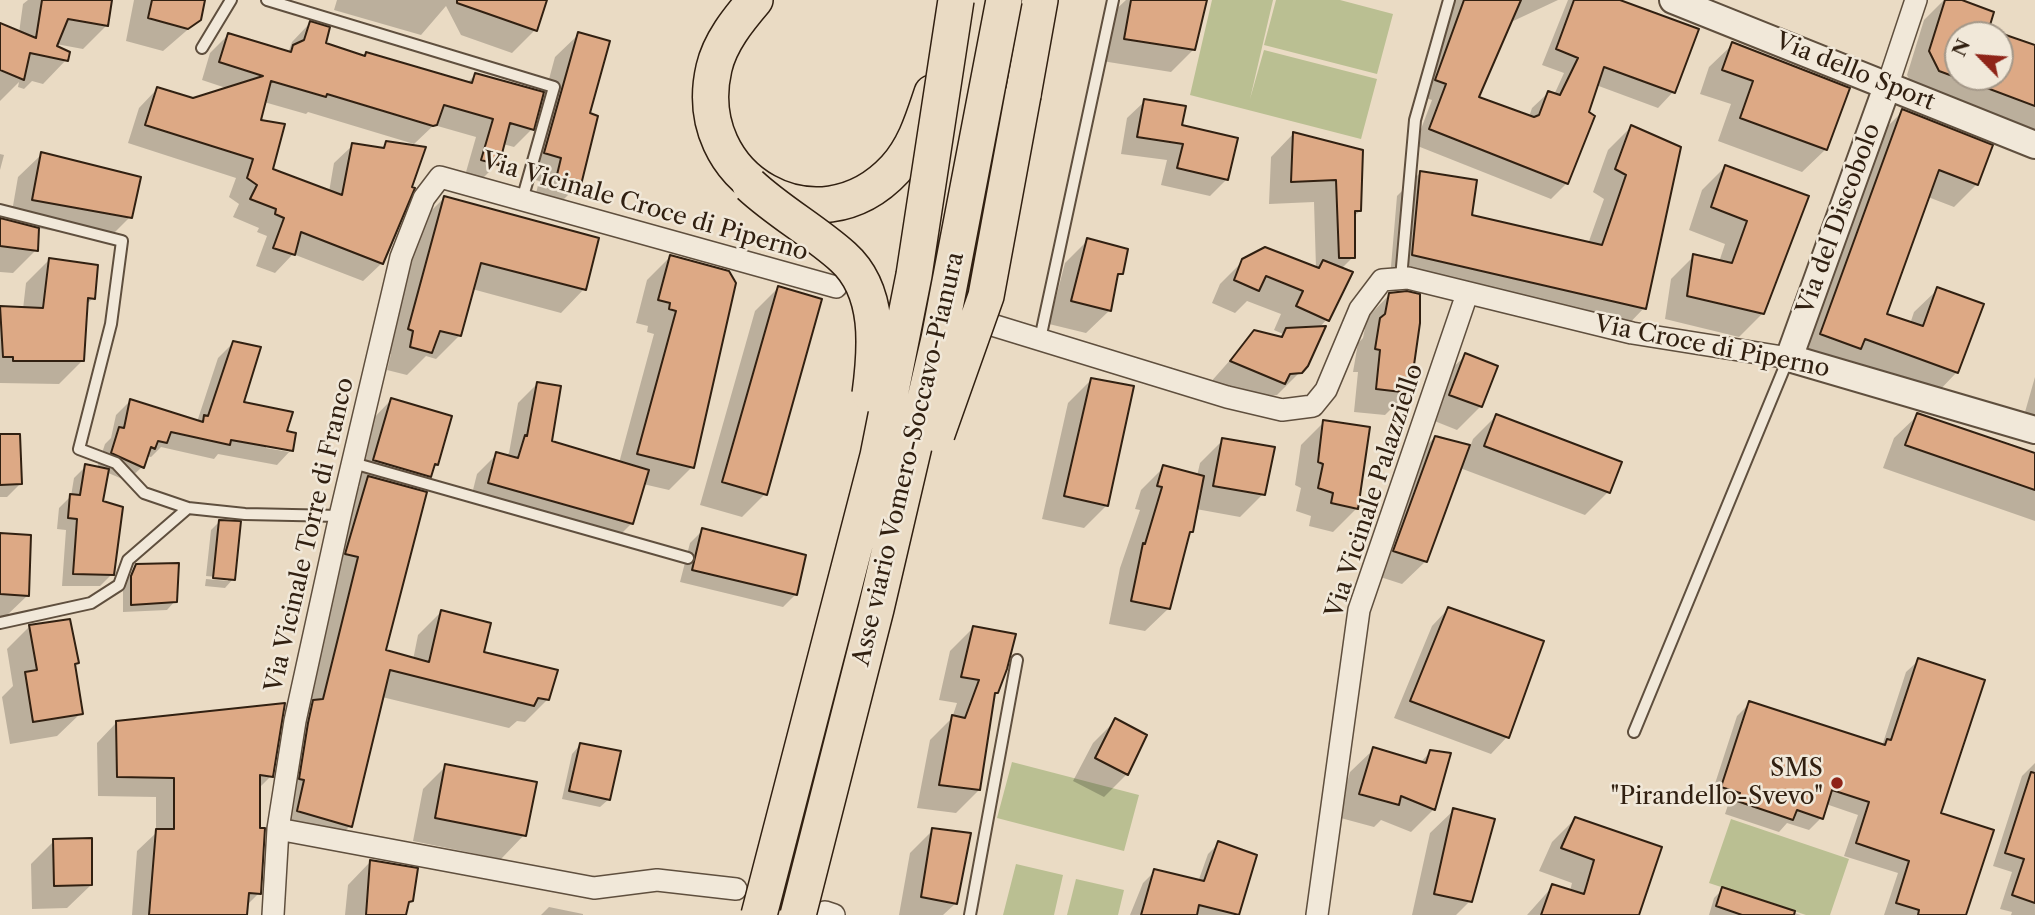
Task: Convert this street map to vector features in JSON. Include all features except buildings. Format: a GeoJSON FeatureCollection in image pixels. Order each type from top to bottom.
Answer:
{"type":"FeatureCollection","features":[{"type":"Feature","properties":{"kind":"highway"},"geometry":{"type":"LineString","coordinates":[[755,0],[732,27],[714,66],[709,104],[714,134],[731,163],[750,185],[775,208],[846,259],[866,292],[874,324],[875,356],[847,569]]}},
{"type":"Feature","properties":{"kind":"highway","name":"Asse viario Vomero-Soccavo-Pianura"},"geometry":{"type":"LineString","coordinates":[[759,915],[878,456],[914,275],[956,0]]}},
{"type":"Feature","properties":{"kind":"highway","name":"Asse viario Vomero-Soccavo-Pianura"},"geometry":{"type":"LineString","coordinates":[[819,914],[876,609],[939,339],[1004,0]]}},
{"type":"Feature","properties":{"kind":"highway"},"geometry":{"type":"LineString","coordinates":[[876,609],[986,296],[1040,0]]}},
{"type":"Feature","properties":{"kind":"highway"},"geometry":{"type":"LineString","coordinates":[[750,185],[810,206],[859,198],[895,169],[918,135],[949,43]]}},
{"type":"Feature","properties":{"kind":"street","name":"Via dello Sport"},"geometry":{"type":"LineString","coordinates":[[1673,0],[2035,145]]}},
{"type":"Feature","properties":{"kind":"street","name":"Via del Discobolo"},"geometry":{"type":"LineString","coordinates":[[1789,358],[1916,0]]}},
{"type":"Feature","properties":{"kind":"street","name":"Via Vicinale Croce di Piperno"},"geometry":{"type":"LineString","coordinates":[[440,177],[836,288]]}},
{"type":"Feature","properties":{"kind":"street","name":"Via Vicinale Torre di Franco"},"geometry":{"type":"LineString","coordinates":[[273,915],[278,829],[295,721],[340,516],[401,257],[424,198],[440,177]]}},
{"type":"Feature","properties":{"kind":"street"},"geometry":{"type":"LineString","coordinates":[[989,324],[1227,397],[1282,410],[1313,407],[1326,390],[1360,309],[1382,280],[1401,278],[1467,294]]}},
{"type":"Feature","properties":{"kind":"street","name":"Via Croce di Piperno"},"geometry":{"type":"LineString","coordinates":[[1467,294],[1632,332],[1789,358],[2035,430]]}},
{"type":"Feature","properties":{"kind":"street","name":"Via Vicinale Palazziello"},"geometry":{"type":"LineString","coordinates":[[1317,915],[1359,610],[1467,294]]}},
{"type":"Feature","properties":{"kind":"street"},"geometry":{"type":"LineString","coordinates":[[278,829],[594,888],[657,880],[736,889]]}},
{"type":"Feature","properties":{"kind":"lane"},"geometry":{"type":"LineString","coordinates":[[202,48],[231,0]]}},
{"type":"Feature","properties":{"kind":"lane"},"geometry":{"type":"LineString","coordinates":[[267,0],[554,88],[522,200]]}},
{"type":"Feature","properties":{"kind":"lane"},"geometry":{"type":"LineString","coordinates":[[1040,339],[1113,0]]}},
{"type":"Feature","properties":{"kind":"lane"},"geometry":{"type":"LineString","coordinates":[[1401,278],[1415,120],[1449,0]]}},
{"type":"Feature","properties":{"kind":"lane"},"geometry":{"type":"LineString","coordinates":[[0,210],[122,241],[111,324],[79,449],[116,463],[144,493],[188,508],[245,514],[340,516]]}},
{"type":"Feature","properties":{"kind":"lane"},"geometry":{"type":"LineString","coordinates":[[1634,732],[1789,358]]}},
{"type":"Feature","properties":{"kind":"lane"},"geometry":{"type":"LineString","coordinates":[[353,463],[688,558]]}},
{"type":"Feature","properties":{"kind":"lane"},"geometry":{"type":"LineString","coordinates":[[0,623],[91,603],[119,585],[128,560],[188,508]]}},
{"type":"Feature","properties":{"kind":"lane"},"geometry":{"type":"LineString","coordinates":[[970,915],[1017,660]]}},
{"type":"Feature","properties":{"kind":"green space"},"geometry":{"type":"Polygon","coordinates":[[[1212,0],[1273,0],[1250,99],[1264,50],[1377,79],[1361,139],[1190,95],[1212,0]]]}},
{"type":"Feature","properties":{"kind":"green space"},"geometry":{"type":"Polygon","coordinates":[[[1276,0],[1340,0],[1393,14],[1377,74],[1264,45],[1276,0]]]}},
{"type":"Feature","properties":{"kind":"green space"},"geometry":{"type":"Polygon","coordinates":[[[1012,762],[1139,795],[1124,851],[997,818],[1012,762]]]}},
{"type":"Feature","properties":{"kind":"green space"},"geometry":{"type":"Polygon","coordinates":[[[1731,819],[1849,859],[1830,915],[1806,915],[1709,883],[1731,819]]]}},
{"type":"Feature","properties":{"kind":"green space"},"geometry":{"type":"Polygon","coordinates":[[[1016,864],[1063,875],[1054,915],[1003,915],[1016,864]]]}},
{"type":"Feature","properties":{"kind":"green space"},"geometry":{"type":"Polygon","coordinates":[[[1076,879],[1124,890],[1118,915],[1067,915],[1076,879]]]}},
{"type":"Feature","properties":{"kind":"place","name":"SMS \"Pirandello-Svevo\""},"geometry":{"type":"Point","coordinates":[1837,783]}}]}
